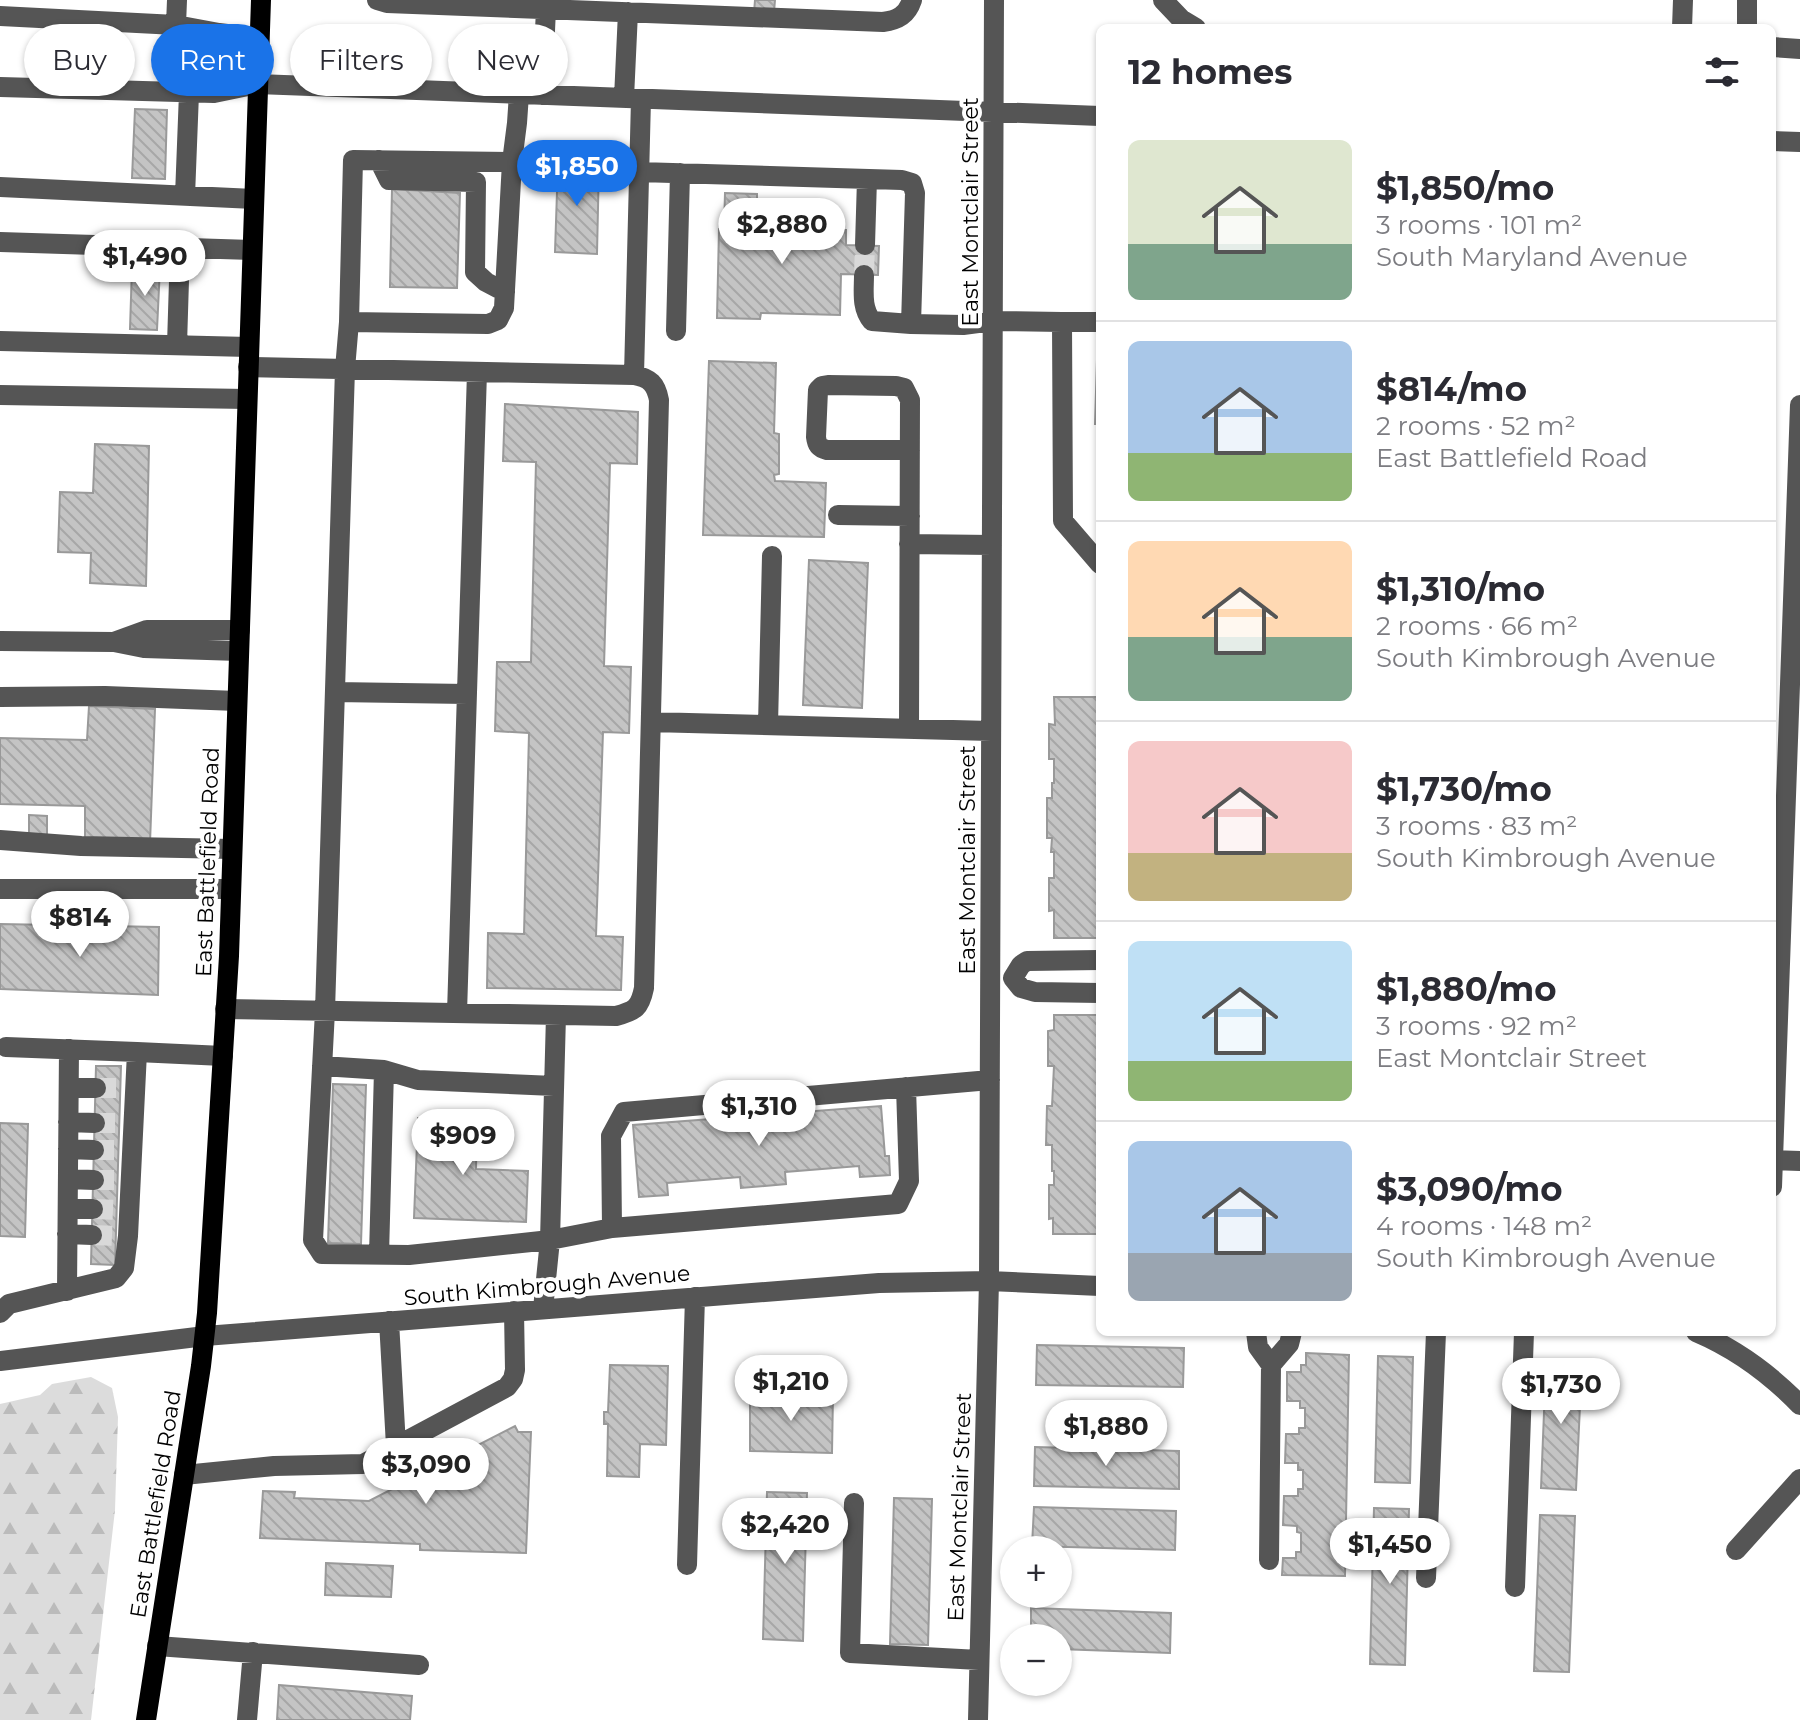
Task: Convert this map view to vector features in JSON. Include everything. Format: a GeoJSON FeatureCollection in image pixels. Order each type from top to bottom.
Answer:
{"type":"FeatureCollection","features":[{"type":"Feature","properties":{"kind":"main road","name":"East Battlefield Road"},"geometry":{"type":"LineString","coordinates":[[260,24],[261,0]]}},
{"type":"Feature","properties":{"kind":"main road","name":"East Battlefield Road"},"geometry":{"type":"LineString","coordinates":[[146,1720],[205,1336],[231,889],[257,96]]}},
{"type":"Feature","properties":{"kind":"street"},"geometry":{"type":"LineString","coordinates":[[176,24],[177,0]]}},
{"type":"Feature","properties":{"kind":"street"},"geometry":{"type":"LineString","coordinates":[[377,0],[387,3],[546,9],[571,5],[628,12],[664,7],[883,22],[902,17],[912,0]]}},
{"type":"Feature","properties":{"kind":"street","name":"East Montclair Street"},"geometry":{"type":"LineString","coordinates":[[978,1720],[989,1281],[994,0]]}},
{"type":"Feature","properties":{"kind":"street"},"geometry":{"type":"LineString","coordinates":[[1163,0],[1189,24]]}},
{"type":"Feature","properties":{"kind":"street"},"geometry":{"type":"LineString","coordinates":[[1682,24],[1683,0]]}},
{"type":"Feature","properties":{"kind":"street"},"geometry":{"type":"LineString","coordinates":[[1747,0],[1747,24]]}},
{"type":"Feature","properties":{"kind":"street"},"geometry":{"type":"LineString","coordinates":[[545,24],[546,9]]}},
{"type":"Feature","properties":{"kind":"street"},"geometry":{"type":"LineString","coordinates":[[628,12],[639,172],[634,375]]}},
{"type":"Feature","properties":{"kind":"street"},"geometry":{"type":"LineString","coordinates":[[0,16],[156,24]]}},
{"type":"Feature","properties":{"kind":"street"},"geometry":{"type":"LineString","coordinates":[[1776,47],[1800,49]]}},
{"type":"Feature","properties":{"kind":"street"},"geometry":{"type":"LineString","coordinates":[[274,85],[448,91]]}},
{"type":"Feature","properties":{"kind":"street"},"geometry":{"type":"LineString","coordinates":[[0,87],[151,92]]}},
{"type":"Feature","properties":{"kind":"street"},"geometry":{"type":"LineString","coordinates":[[185,196],[189,96]]}},
{"type":"Feature","properties":{"kind":"street"},"geometry":{"type":"LineString","coordinates":[[349,322],[488,324],[498,320],[504,308],[519,96]]}},
{"type":"Feature","properties":{"kind":"street"},"geometry":{"type":"LineString","coordinates":[[568,96],[1096,116]]}},
{"type":"Feature","properties":{"kind":"street"},"geometry":{"type":"LineString","coordinates":[[1776,141],[1800,142]]}},
{"type":"Feature","properties":{"kind":"street"},"geometry":{"type":"LineString","coordinates":[[512,162],[353,160],[325,1011],[313,1240],[322,1254],[409,1255],[550,1240],[612,1228],[898,1204],[909,1181],[906,1087]]}},
{"type":"Feature","properties":{"kind":"street"},"geometry":{"type":"LineString","coordinates":[[379,160],[389,180],[476,182],[475,272],[505,292]]}},
{"type":"Feature","properties":{"kind":"street"},"geometry":{"type":"LineString","coordinates":[[639,172],[902,180],[912,183],[915,193],[911,324]]}},
{"type":"Feature","properties":{"kind":"street"},"geometry":{"type":"LineString","coordinates":[[676,331],[680,173]]}},
{"type":"Feature","properties":{"kind":"street"},"geometry":{"type":"LineString","coordinates":[[865,245],[867,179]]}},
{"type":"Feature","properties":{"kind":"street"},"geometry":{"type":"LineString","coordinates":[[0,187],[254,199]]}},
{"type":"Feature","properties":{"kind":"street"},"geometry":{"type":"LineString","coordinates":[[0,242],[252,250]]}},
{"type":"Feature","properties":{"kind":"street"},"geometry":{"type":"LineString","coordinates":[[177,345],[180,248]]}},
{"type":"Feature","properties":{"kind":"street"},"geometry":{"type":"LineString","coordinates":[[864,275],[866,315],[879,323],[1096,322]]}},
{"type":"Feature","properties":{"kind":"street"},"geometry":{"type":"LineString","coordinates":[[1062,322],[1063,521],[1096,559]]}},
{"type":"Feature","properties":{"kind":"street"},"geometry":{"type":"LineString","coordinates":[[0,341],[177,345],[345,369],[634,375],[647,378],[656,387],[659,400],[644,988],[641,1003],[631,1012],[616,1016],[225,1009]]}},
{"type":"Feature","properties":{"kind":"street"},"geometry":{"type":"LineString","coordinates":[[457,1013],[477,372]]}},
{"type":"Feature","properties":{"kind":"street"},"geometry":{"type":"LineString","coordinates":[[909,729],[909,544],[910,516],[910,450],[910,400],[904,388],[896,386],[828,385],[818,390],[816,437],[820,448],[910,450]]}},
{"type":"Feature","properties":{"kind":"street"},"geometry":{"type":"LineString","coordinates":[[0,395],[247,399]]}},
{"type":"Feature","properties":{"kind":"street"},"geometry":{"type":"LineString","coordinates":[[1776,1125],[1793,823],[1800,405]]}},
{"type":"Feature","properties":{"kind":"street"},"geometry":{"type":"LineString","coordinates":[[838,515],[910,516]]}},
{"type":"Feature","properties":{"kind":"street"},"geometry":{"type":"LineString","coordinates":[[909,544],[992,545]]}},
{"type":"Feature","properties":{"kind":"street"},"geometry":{"type":"LineString","coordinates":[[768,725],[772,556]]}},
{"type":"Feature","properties":{"kind":"street"},"geometry":{"type":"LineString","coordinates":[[114,642],[147,630],[240,630]]}},
{"type":"Feature","properties":{"kind":"street"},"geometry":{"type":"LineString","coordinates":[[0,641],[114,642],[144,648],[239,651]]}},
{"type":"Feature","properties":{"kind":"street"},"geometry":{"type":"LineString","coordinates":[[335,692],[467,694]]}},
{"type":"Feature","properties":{"kind":"street"},"geometry":{"type":"LineString","coordinates":[[0,697],[105,696],[237,701]]}},
{"type":"Feature","properties":{"kind":"street"},"geometry":{"type":"LineString","coordinates":[[651,722],[991,731]]}},
{"type":"Feature","properties":{"kind":"street"},"geometry":{"type":"LineString","coordinates":[[0,840],[81,846],[232,849]]}},
{"type":"Feature","properties":{"kind":"street"},"geometry":{"type":"LineString","coordinates":[[0,889],[231,889]]}},
{"type":"Feature","properties":{"kind":"street"},"geometry":{"type":"LineString","coordinates":[[1013,978],[1027,961],[1096,960]]}},
{"type":"Feature","properties":{"kind":"street"},"geometry":{"type":"LineString","coordinates":[[990,980],[1013,978]]}},
{"type":"Feature","properties":{"kind":"street"},"geometry":{"type":"LineString","coordinates":[[1013,978],[1021,988],[1035,992],[1096,993]]}},
{"type":"Feature","properties":{"kind":"street"},"geometry":{"type":"LineString","coordinates":[[543,1309],[550,1240],[556,1015]]}},
{"type":"Feature","properties":{"kind":"street"},"geometry":{"type":"LineString","coordinates":[[6,1047],[223,1056]]}},
{"type":"Feature","properties":{"kind":"street"},"geometry":{"type":"LineString","coordinates":[[67,1291],[69,1049]]}},
{"type":"Feature","properties":{"kind":"street"},"geometry":{"type":"LineString","coordinates":[[0,1313],[9,1304],[116,1278],[124,1268],[122,1236],[127,1088],[137,1052]]}},
{"type":"Feature","properties":{"kind":"street"},"geometry":{"type":"LineString","coordinates":[[322,1066],[384,1070],[418,1080],[554,1086]]}},
{"type":"Feature","properties":{"kind":"street"},"geometry":{"type":"LineString","coordinates":[[379,1255],[384,1070]]}},
{"type":"Feature","properties":{"kind":"street"},"geometry":{"type":"LineString","coordinates":[[612,1228],[611,1136],[624,1112],[990,1080]]}},
{"type":"Feature","properties":{"kind":"street"},"geometry":{"type":"LineString","coordinates":[[69,1088],[96,1088]]}},
{"type":"Feature","properties":{"kind":"street"},"geometry":{"type":"LineString","coordinates":[[68,1122],[95,1123]]}},
{"type":"Feature","properties":{"kind":"street"},"geometry":{"type":"LineString","coordinates":[[68,1149],[94,1150]]}},
{"type":"Feature","properties":{"kind":"street"},"geometry":{"type":"LineString","coordinates":[[1776,1160],[1800,1161]]}},
{"type":"Feature","properties":{"kind":"street"},"geometry":{"type":"LineString","coordinates":[[68,1179],[94,1180]]}},
{"type":"Feature","properties":{"kind":"street"},"geometry":{"type":"LineString","coordinates":[[68,1209],[93,1209]]}},
{"type":"Feature","properties":{"kind":"street"},"geometry":{"type":"LineString","coordinates":[[67,1234],[92,1235]]}},
{"type":"Feature","properties":{"kind":"street","name":"South Kimbrough Avenue"},"geometry":{"type":"LineString","coordinates":[[0,1361],[205,1336],[879,1283],[989,1281],[1096,1286]]}},
{"type":"Feature","properties":{"kind":"street"},"geometry":{"type":"LineString","coordinates":[[687,1565],[695,1297]]}},
{"type":"Feature","properties":{"kind":"street"},"geometry":{"type":"LineString","coordinates":[[184,1475],[274,1466],[363,1464],[507,1387],[515,1370],[514,1311]]}},
{"type":"Feature","properties":{"kind":"street"},"geometry":{"type":"LineString","coordinates":[[389,1321],[396,1446]]}},
{"type":"Feature","properties":{"kind":"street"},"geometry":{"type":"LineString","coordinates":[[1257,1336],[1258,1347],[1271,1365],[1269,1560]]}},
{"type":"Feature","properties":{"kind":"street"},"geometry":{"type":"LineString","coordinates":[[1271,1365],[1289,1344],[1291,1336]]}},
{"type":"Feature","properties":{"kind":"street"},"geometry":{"type":"LineString","coordinates":[[1426,1578],[1436,1336]]}},
{"type":"Feature","properties":{"kind":"street"},"geometry":{"type":"LineString","coordinates":[[1515,1587],[1524,1336]]}},
{"type":"Feature","properties":{"kind":"street"},"geometry":{"type":"LineString","coordinates":[[1722,1337],[1782,1386],[1800,1405]]}},
{"type":"Feature","properties":{"kind":"street"},"geometry":{"type":"LineString","coordinates":[[1736,1550],[1800,1479]]}},
{"type":"Feature","properties":{"kind":"street"},"geometry":{"type":"LineString","coordinates":[[854,1503],[850,1653],[979,1660]]}},
{"type":"Feature","properties":{"kind":"street"},"geometry":{"type":"LineString","coordinates":[[157,1646],[419,1665]]}},
{"type":"Feature","properties":{"kind":"street"},"geometry":{"type":"LineString","coordinates":[[247,1720],[253,1652]]}},
{"type":"Feature","properties":{"kind":"green space"},"geometry":{"type":"Polygon","coordinates":[[[91,1377],[112,1388],[118,1417],[115,1510],[91,1720],[0,1720],[0,1404],[40,1395],[52,1384],[91,1377]]]}},
{"type":"Feature","properties":{"kind":"building"},"geometry":{"type":"Polygon","coordinates":[[[755,0],[775,0],[774,12],[754,13],[755,0]]]}},
{"type":"Feature","properties":{"kind":"building"},"geometry":{"type":"Polygon","coordinates":[[[135,109],[167,110],[165,179],[132,178],[135,109]]]}},
{"type":"Feature","properties":{"kind":"building"},"geometry":{"type":"Polygon","coordinates":[[[558,162],[599,162],[597,254],[555,252],[558,162]]]}},
{"type":"Feature","properties":{"kind":"building"},"geometry":{"type":"Polygon","coordinates":[[[392,189],[460,193],[457,288],[390,287],[392,189]]]}},
{"type":"Feature","properties":{"kind":"building"},"geometry":{"type":"Polygon","coordinates":[[[725,193],[757,194],[757,228],[846,230],[846,245],[879,246],[878,275],[841,274],[840,315],[761,313],[760,319],[717,318],[719,229],[724,229],[725,193]]]}},
{"type":"Feature","properties":{"kind":"building"},"geometry":{"type":"Polygon","coordinates":[[[132,267],[160,267],[157,330],[130,329],[132,267]]]}},
{"type":"Feature","properties":{"kind":"building"},"geometry":{"type":"Polygon","coordinates":[[[709,361],[776,363],[774,433],[779,434],[779,474],[774,475],[775,481],[826,483],[824,537],[703,535],[709,361]]]}},
{"type":"Feature","properties":{"kind":"building"},"geometry":{"type":"Polygon","coordinates":[[[505,404],[638,412],[637,464],[610,463],[604,666],[631,667],[629,733],[603,732],[596,936],[623,937],[621,990],[487,988],[488,933],[524,934],[529,733],[495,731],[497,662],[531,662],[536,462],[503,461],[505,404]]]}},
{"type":"Feature","properties":{"kind":"building"},"geometry":{"type":"Polygon","coordinates":[[[95,444],[149,446],[146,586],[90,583],[91,553],[58,552],[60,492],[93,493],[95,444]]]}},
{"type":"Feature","properties":{"kind":"building"},"geometry":{"type":"Polygon","coordinates":[[[809,560],[868,563],[862,708],[803,705],[809,560]]]}},
{"type":"Feature","properties":{"kind":"building"},"geometry":{"type":"Polygon","coordinates":[[[1054,697],[1096,697],[1096,938],[1054,938],[1054,910],[1049,911],[1049,878],[1054,878],[1054,852],[1051,852],[1052,838],[1047,838],[1047,798],[1052,798],[1054,783],[1054,759],[1049,759],[1049,724],[1055,725],[1054,697]]]}},
{"type":"Feature","properties":{"kind":"building"},"geometry":{"type":"Polygon","coordinates":[[[89,706],[155,709],[150,843],[85,841],[85,806],[0,804],[0,738],[87,740],[89,706]]]}},
{"type":"Feature","properties":{"kind":"building"},"geometry":{"type":"Polygon","coordinates":[[[29,815],[47,816],[47,838],[29,838],[29,815]]]}},
{"type":"Feature","properties":{"kind":"building"},"geometry":{"type":"Polygon","coordinates":[[[0,924],[159,927],[158,995],[0,989],[0,924]]]}},
{"type":"Feature","properties":{"kind":"building"},"geometry":{"type":"Polygon","coordinates":[[[1054,1015],[1096,1015],[1096,1234],[1053,1234],[1053,1218],[1049,1219],[1049,1185],[1054,1185],[1054,1171],[1052,1145],[1046,1145],[1047,1106],[1052,1106],[1054,1066],[1048,1066],[1048,1031],[1054,1030],[1054,1015]]]}},
{"type":"Feature","properties":{"kind":"building"},"geometry":{"type":"Polygon","coordinates":[[[96,1066],[121,1066],[115,1265],[91,1264],[96,1066]]]}},
{"type":"Feature","properties":{"kind":"building"},"geometry":{"type":"Polygon","coordinates":[[[333,1084],[366,1085],[361,1244],[328,1243],[333,1084]]]}},
{"type":"Feature","properties":{"kind":"building"},"geometry":{"type":"Polygon","coordinates":[[[881,1106],[885,1156],[889,1156],[890,1175],[860,1177],[859,1166],[785,1172],[786,1184],[741,1188],[740,1177],[667,1183],[668,1195],[639,1197],[633,1125],[881,1106]]]}},
{"type":"Feature","properties":{"kind":"building"},"geometry":{"type":"Polygon","coordinates":[[[418,1118],[477,1119],[476,1169],[528,1171],[526,1222],[414,1218],[418,1118]]]}},
{"type":"Feature","properties":{"kind":"building"},"geometry":{"type":"Polygon","coordinates":[[[0,1123],[28,1124],[25,1237],[0,1236],[0,1123]]]}},
{"type":"Feature","properties":{"kind":"building"},"geometry":{"type":"Polygon","coordinates":[[[1037,1345],[1184,1348],[1183,1387],[1036,1385],[1037,1345]]]}},
{"type":"Feature","properties":{"kind":"building"},"geometry":{"type":"Polygon","coordinates":[[[1306,1353],[1349,1355],[1345,1576],[1282,1575],[1283,1558],[1296,1558],[1296,1552],[1301,1552],[1301,1533],[1297,1532],[1297,1526],[1283,1525],[1284,1496],[1298,1496],[1298,1489],[1303,1489],[1303,1470],[1298,1470],[1298,1463],[1285,1463],[1286,1434],[1299,1434],[1299,1428],[1305,1428],[1305,1408],[1300,1408],[1300,1401],[1287,1401],[1287,1372],[1301,1372],[1301,1365],[1306,1365],[1306,1353]]]}},
{"type":"Feature","properties":{"kind":"building"},"geometry":{"type":"Polygon","coordinates":[[[1378,1356],[1413,1357],[1410,1483],[1375,1482],[1378,1356]]]}},
{"type":"Feature","properties":{"kind":"building"},"geometry":{"type":"Polygon","coordinates":[[[1546,1362],[1582,1364],[1576,1490],[1541,1488],[1546,1362]]]}},
{"type":"Feature","properties":{"kind":"building"},"geometry":{"type":"Polygon","coordinates":[[[610,1365],[668,1366],[666,1445],[640,1444],[639,1477],[607,1476],[608,1424],[604,1424],[604,1412],[608,1412],[610,1365]]]}},
{"type":"Feature","properties":{"kind":"building"},"geometry":{"type":"Polygon","coordinates":[[[750,1393],[833,1395],[832,1453],[750,1451],[750,1393]]]}},
{"type":"Feature","properties":{"kind":"building"},"geometry":{"type":"Polygon","coordinates":[[[515,1426],[518,1432],[531,1432],[526,1553],[420,1550],[420,1544],[260,1538],[263,1491],[295,1492],[294,1498],[369,1501],[515,1426]]]}},
{"type":"Feature","properties":{"kind":"building"},"geometry":{"type":"Polygon","coordinates":[[[1035,1447],[1179,1451],[1179,1489],[1034,1486],[1035,1447]]]}},
{"type":"Feature","properties":{"kind":"building"},"geometry":{"type":"Polygon","coordinates":[[[767,1492],[807,1493],[803,1641],[763,1639],[767,1492]]]}},
{"type":"Feature","properties":{"kind":"building"},"geometry":{"type":"Polygon","coordinates":[[[894,1498],[932,1499],[928,1645],[890,1644],[894,1498]]]}},
{"type":"Feature","properties":{"kind":"building"},"geometry":{"type":"Polygon","coordinates":[[[1034,1507],[1176,1511],[1175,1550],[1072,1547],[1072,1536],[1033,1536],[1034,1507]]]}},
{"type":"Feature","properties":{"kind":"building"},"geometry":{"type":"Polygon","coordinates":[[[1374,1508],[1409,1509],[1405,1665],[1370,1664],[1374,1508]]]}},
{"type":"Feature","properties":{"kind":"building"},"geometry":{"type":"Polygon","coordinates":[[[1540,1515],[1575,1516],[1569,1672],[1534,1671],[1540,1515]]]}},
{"type":"Feature","properties":{"kind":"building"},"geometry":{"type":"Polygon","coordinates":[[[326,1563],[393,1566],[391,1597],[325,1595],[326,1563]]]}},
{"type":"Feature","properties":{"kind":"building"},"geometry":{"type":"Polygon","coordinates":[[[1031,1608],[1171,1613],[1170,1653],[1072,1650],[1072,1624],[1031,1624],[1031,1608]]]}},
{"type":"Feature","properties":{"kind":"building"},"geometry":{"type":"Polygon","coordinates":[[[279,1685],[412,1696],[410,1720],[277,1720],[279,1685]]]}},
{"type":"Feature","properties":{"kind":"tunnel"},"geometry":{"type":"LineString","coordinates":[[864,275],[865,245]]}},
{"type":"Feature","properties":{"kind":"tunnel"},"geometry":{"type":"LineString","coordinates":[[96,1088],[120,1088]]}},
{"type":"Feature","properties":{"kind":"tunnel"},"geometry":{"type":"LineString","coordinates":[[95,1123],[119,1123]]}},
{"type":"Feature","properties":{"kind":"tunnel"},"geometry":{"type":"LineString","coordinates":[[94,1150],[118,1150]]}},
{"type":"Feature","properties":{"kind":"tunnel"},"geometry":{"type":"LineString","coordinates":[[94,1180],[118,1180]]}},
{"type":"Feature","properties":{"kind":"tunnel"},"geometry":{"type":"LineString","coordinates":[[93,1209],[117,1210]]}},
{"type":"Feature","properties":{"kind":"tunnel"},"geometry":{"type":"LineString","coordinates":[[92,1235],[116,1236]]}}]}
